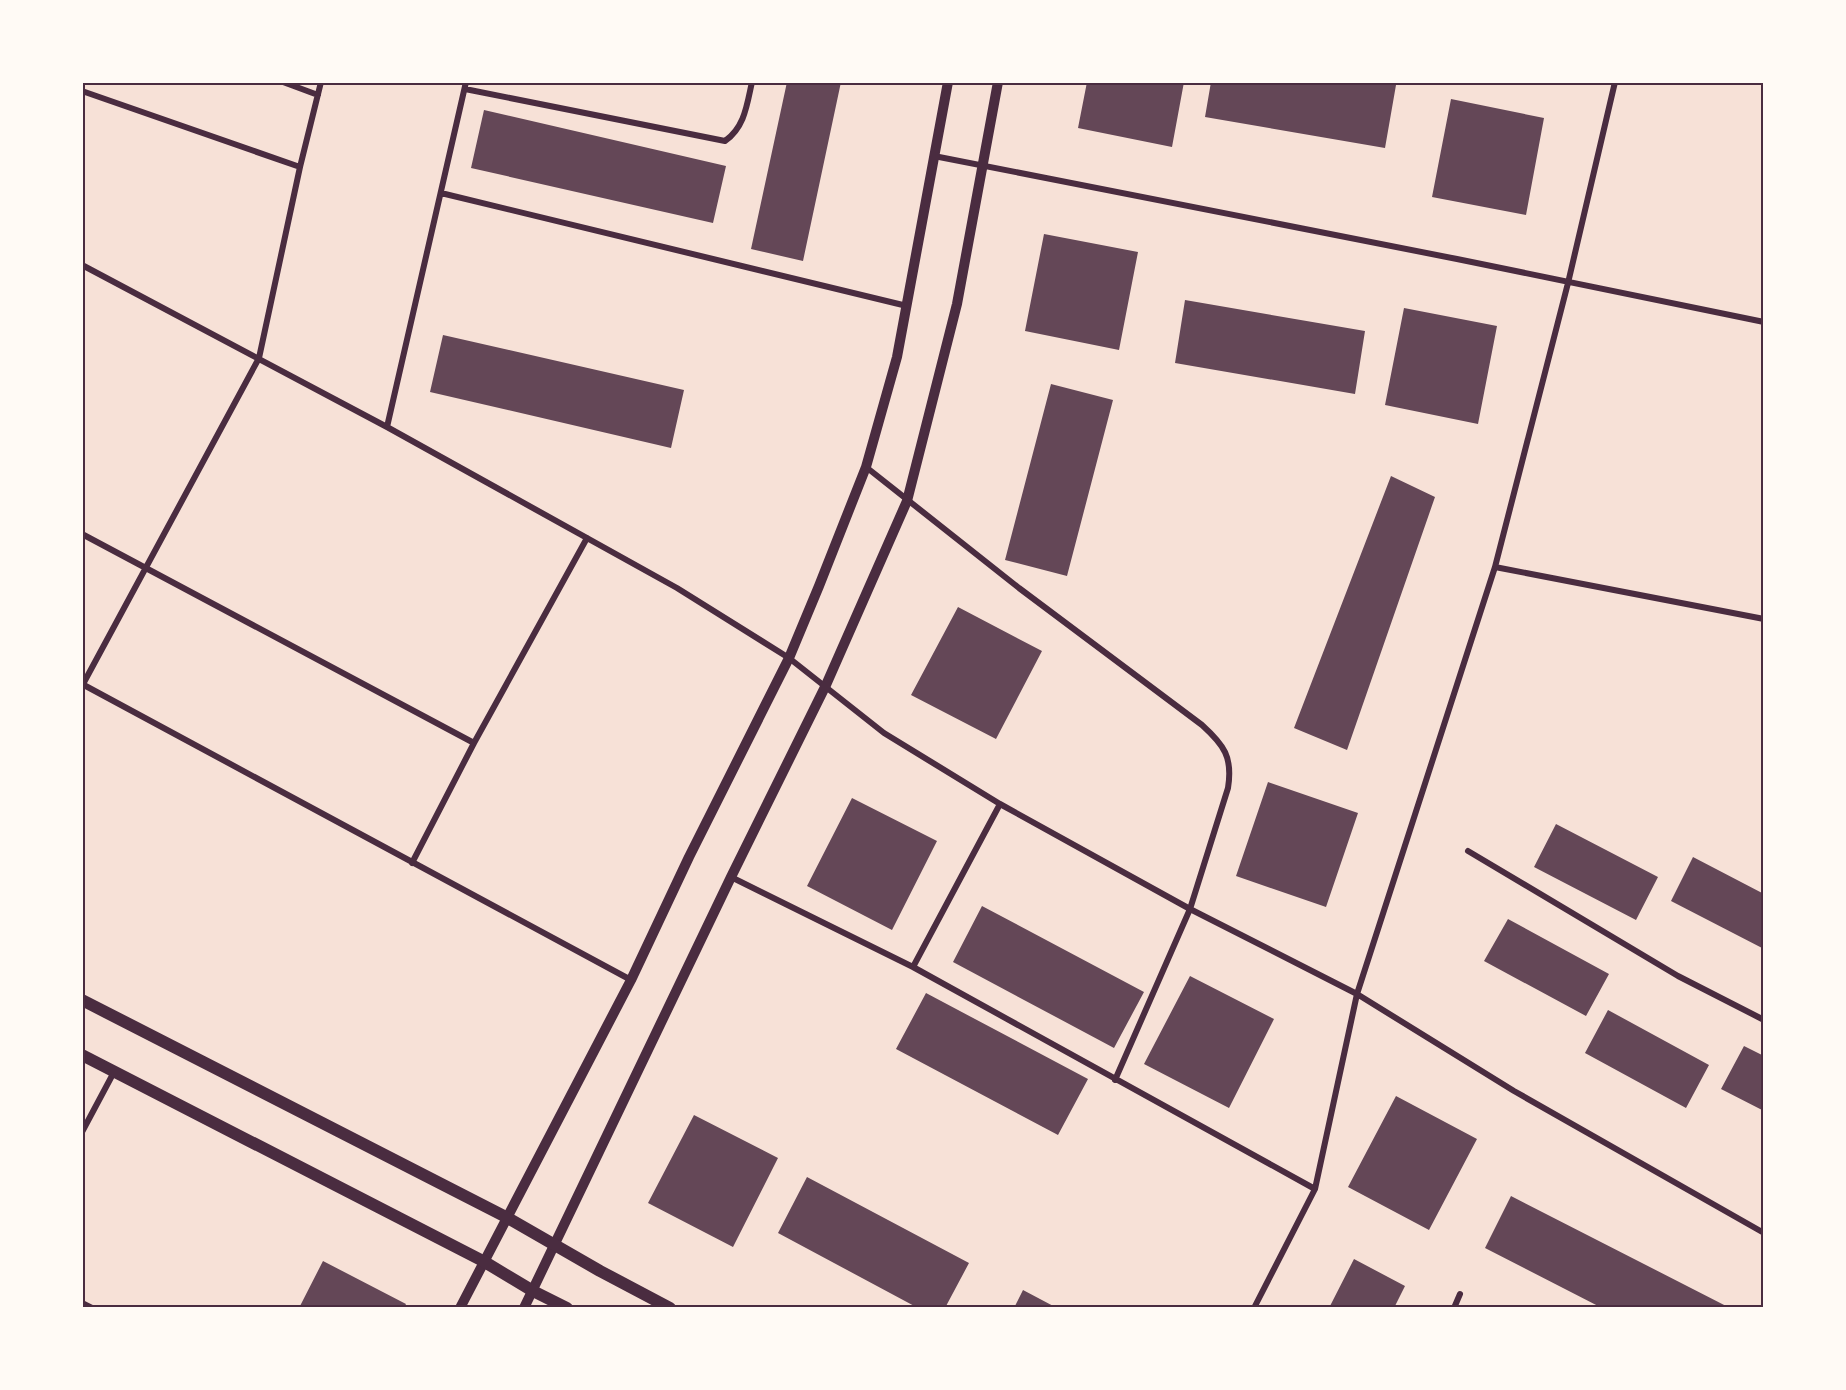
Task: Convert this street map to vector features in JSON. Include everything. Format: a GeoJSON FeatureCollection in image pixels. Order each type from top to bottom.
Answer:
{"type":"FeatureCollection","features":[{"type":"Feature","properties":{"kind":"main road"},"geometry":{"type":"LineString","coordinates":[[82,1000],[506,1217],[670,1308]]}},
{"type":"Feature","properties":{"kind":"main road"},"geometry":{"type":"LineString","coordinates":[[82,1055],[483,1261],[567,1308]]}},
{"type":"Feature","properties":{"kind":"street"},"geometry":{"type":"LineString","coordinates":[[283,82],[318,95]]}},
{"type":"Feature","properties":{"kind":"street"},"geometry":{"type":"LineString","coordinates":[[321,82],[300,166],[259,358],[83,685],[631,980]]}},
{"type":"Feature","properties":{"kind":"street"},"geometry":{"type":"LineString","coordinates":[[387,427],[465,86],[725,141],[735,134],[744,118],[752,82]]}},
{"type":"Feature","properties":{"kind":"street"},"geometry":{"type":"LineString","coordinates":[[460,1308],[631,980],[689,857],[789,658],[866,467],[897,357],[948,82]]}},
{"type":"Feature","properties":{"kind":"street"},"geometry":{"type":"LineString","coordinates":[[524,1308],[826,685],[907,501],[957,304],[981,164],[998,82]]}},
{"type":"Feature","properties":{"kind":"street"},"geometry":{"type":"LineString","coordinates":[[1254,1308],[1315,1189],[1357,994],[1495,567],[1568,283],[1616,82]]}},
{"type":"Feature","properties":{"kind":"street"},"geometry":{"type":"LineString","coordinates":[[82,91],[300,166]]}},
{"type":"Feature","properties":{"kind":"street"},"geometry":{"type":"LineString","coordinates":[[934,156],[1435,254],[1764,322]]}},
{"type":"Feature","properties":{"kind":"street"},"geometry":{"type":"LineString","coordinates":[[441,193],[907,306]]}},
{"type":"Feature","properties":{"kind":"street"},"geometry":{"type":"LineString","coordinates":[[82,265],[387,427],[677,588],[789,658],[884,733],[1000,804],[1190,909],[1357,994],[1514,1091],[1764,1233]]}},
{"type":"Feature","properties":{"kind":"street"},"geometry":{"type":"LineString","coordinates":[[866,467],[1019,588],[1146,682],[1217,740],[1226,753],[1230,771],[1228,788],[1190,909],[1115,1080]]}},
{"type":"Feature","properties":{"kind":"street"},"geometry":{"type":"LineString","coordinates":[[82,534],[474,743]]}},
{"type":"Feature","properties":{"kind":"street"},"geometry":{"type":"LineString","coordinates":[[412,863],[474,743],[587,538]]}},
{"type":"Feature","properties":{"kind":"street"},"geometry":{"type":"LineString","coordinates":[[1495,567],[1764,619]]}},
{"type":"Feature","properties":{"kind":"street"},"geometry":{"type":"LineString","coordinates":[[913,967],[1000,804]]}},
{"type":"Feature","properties":{"kind":"street"},"geometry":{"type":"LineString","coordinates":[[1468,851],[1678,976],[1764,1020]]}},
{"type":"Feature","properties":{"kind":"street"},"geometry":{"type":"LineString","coordinates":[[731,877],[913,967],[1315,1189]]}},
{"type":"Feature","properties":{"kind":"street"},"geometry":{"type":"LineString","coordinates":[[82,1132],[114,1072]]}},
{"type":"Feature","properties":{"kind":"street"},"geometry":{"type":"LineString","coordinates":[[1454,1308],[1460,1294]]}},
{"type":"Feature","properties":{"kind":"street"},"geometry":{"type":"LineString","coordinates":[[82,1303],[92,1308]]}},
{"type":"Feature","properties":{"kind":"building"},"geometry":{"type":"Polygon","coordinates":[[[787,82],[841,82],[803,261],[751,249],[787,82]]]}},
{"type":"Feature","properties":{"kind":"building"},"geometry":{"type":"Polygon","coordinates":[[[1087,82],[1184,82],[1172,147],[1078,128],[1087,82]]]}},
{"type":"Feature","properties":{"kind":"building"},"geometry":{"type":"Polygon","coordinates":[[[1211,82],[1379,82],[1396,85],[1385,148],[1205,117],[1211,82]]]}},
{"type":"Feature","properties":{"kind":"building"},"geometry":{"type":"Polygon","coordinates":[[[1451,99],[1544,118],[1526,215],[1432,197],[1451,99]]]}},
{"type":"Feature","properties":{"kind":"building"},"geometry":{"type":"Polygon","coordinates":[[[484,110],[726,166],[713,223],[471,168],[484,110]]]}},
{"type":"Feature","properties":{"kind":"building"},"geometry":{"type":"Polygon","coordinates":[[[1044,234],[1138,252],[1119,350],[1025,331],[1044,234]]]}},
{"type":"Feature","properties":{"kind":"building"},"geometry":{"type":"Polygon","coordinates":[[[1185,300],[1365,331],[1355,394],[1175,363],[1185,300]]]}},
{"type":"Feature","properties":{"kind":"building"},"geometry":{"type":"Polygon","coordinates":[[[1404,308],[1497,326],[1478,424],[1385,405],[1404,308]]]}},
{"type":"Feature","properties":{"kind":"building"},"geometry":{"type":"Polygon","coordinates":[[[443,335],[684,390],[671,448],[430,392],[443,335]]]}},
{"type":"Feature","properties":{"kind":"building"},"geometry":{"type":"Polygon","coordinates":[[[1051,384],[1113,400],[1067,576],[1005,560],[1051,384]]]}},
{"type":"Feature","properties":{"kind":"building"},"geometry":{"type":"Polygon","coordinates":[[[1391,476],[1435,497],[1347,750],[1294,728],[1391,476]]]}},
{"type":"Feature","properties":{"kind":"building"},"geometry":{"type":"Polygon","coordinates":[[[958,607],[1042,651],[996,739],[911,695],[958,607]]]}},
{"type":"Feature","properties":{"kind":"building"},"geometry":{"type":"Polygon","coordinates":[[[1268,782],[1358,813],[1326,907],[1236,876],[1268,782]]]}},
{"type":"Feature","properties":{"kind":"building"},"geometry":{"type":"Polygon","coordinates":[[[852,798],[937,841],[892,930],[807,886],[852,798]]]}},
{"type":"Feature","properties":{"kind":"building"},"geometry":{"type":"Polygon","coordinates":[[[1556,824],[1658,877],[1636,920],[1534,867],[1556,824]]]}},
{"type":"Feature","properties":{"kind":"building"},"geometry":{"type":"Polygon","coordinates":[[[1693,857],[1764,894],[1764,949],[1671,901],[1693,857]]]}},
{"type":"Feature","properties":{"kind":"building"},"geometry":{"type":"Polygon","coordinates":[[[982,906],[1144,992],[1114,1048],[953,962],[982,906]]]}},
{"type":"Feature","properties":{"kind":"building"},"geometry":{"type":"Polygon","coordinates":[[[1508,919],[1609,974],[1586,1016],[1484,961],[1508,919]]]}},
{"type":"Feature","properties":{"kind":"building"},"geometry":{"type":"Polygon","coordinates":[[[1190,976],[1274,1019],[1229,1108],[1144,1064],[1190,976]]]}},
{"type":"Feature","properties":{"kind":"building"},"geometry":{"type":"Polygon","coordinates":[[[926,993],[1088,1079],[1058,1135],[896,1049],[926,993]]]}},
{"type":"Feature","properties":{"kind":"building"},"geometry":{"type":"Polygon","coordinates":[[[1608,1010],[1709,1065],[1686,1108],[1585,1053],[1608,1010]]]}},
{"type":"Feature","properties":{"kind":"building"},"geometry":{"type":"Polygon","coordinates":[[[1744,1046],[1764,1056],[1764,1111],[1721,1089],[1744,1046]]]}},
{"type":"Feature","properties":{"kind":"building"},"geometry":{"type":"Polygon","coordinates":[[[1396,1096],[1477,1139],[1429,1230],[1348,1187],[1396,1096]]]}},
{"type":"Feature","properties":{"kind":"building"},"geometry":{"type":"Polygon","coordinates":[[[694,1115],[778,1158],[733,1247],[648,1203],[694,1115]]]}},
{"type":"Feature","properties":{"kind":"building"},"geometry":{"type":"Polygon","coordinates":[[[807,1177],[969,1263],[945,1308],[918,1308],[778,1233],[807,1177]]]}},
{"type":"Feature","properties":{"kind":"building"},"geometry":{"type":"Polygon","coordinates":[[[1511,1196],[1730,1308],[1602,1308],[1485,1248],[1511,1196]]]}},
{"type":"Feature","properties":{"kind":"building"},"geometry":{"type":"Polygon","coordinates":[[[1354,1259],[1405,1286],[1394,1308],[1329,1308],[1354,1259]]]}},
{"type":"Feature","properties":{"kind":"building"},"geometry":{"type":"Polygon","coordinates":[[[323,1261],[406,1304],[404,1308],[299,1308],[323,1261]]]}},
{"type":"Feature","properties":{"kind":"building"},"geometry":{"type":"Polygon","coordinates":[[[1023,1290],[1057,1308],[1014,1308],[1023,1290]]]}}]}
